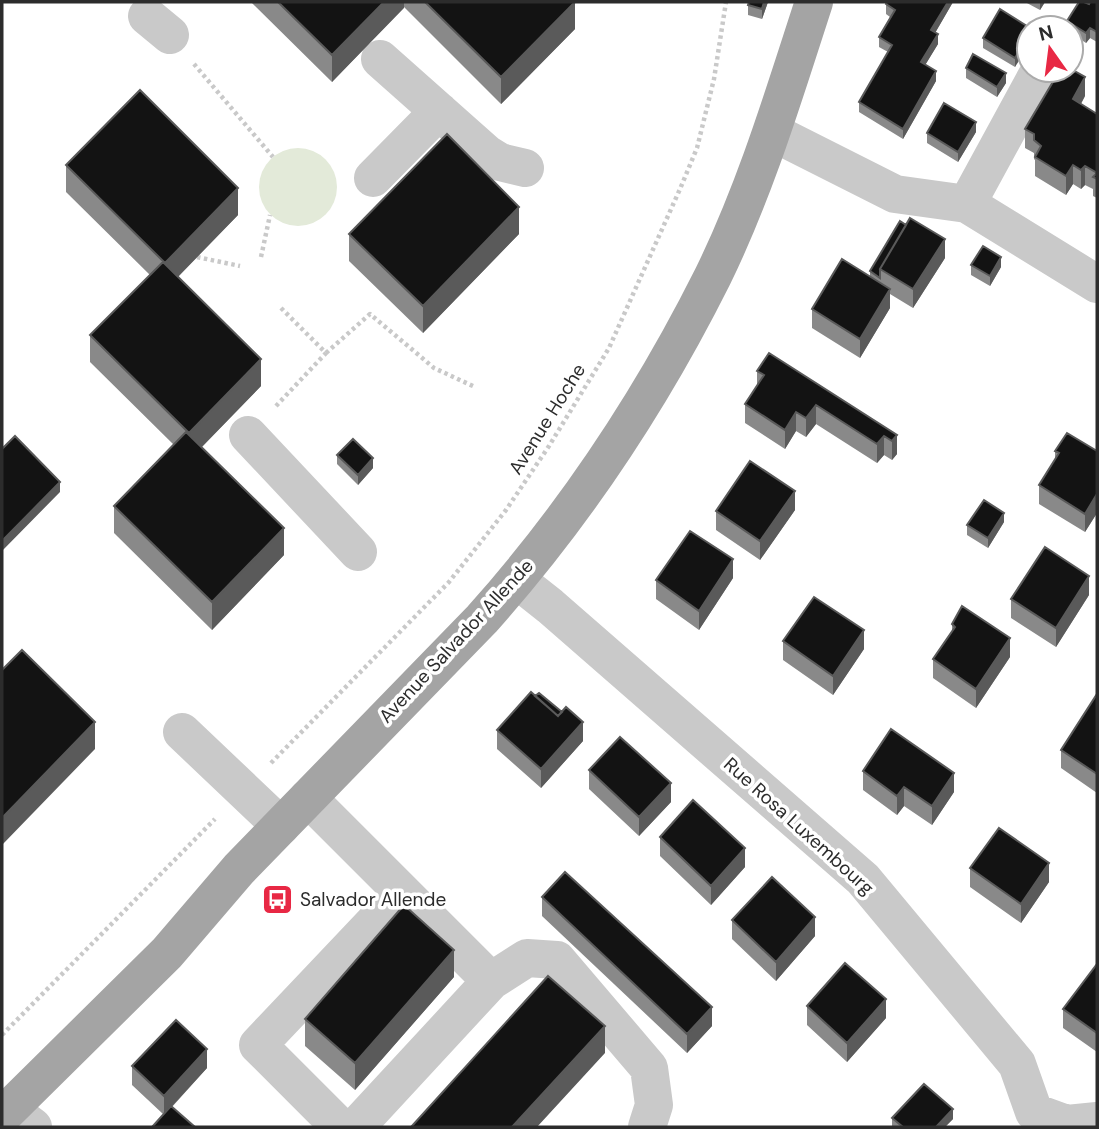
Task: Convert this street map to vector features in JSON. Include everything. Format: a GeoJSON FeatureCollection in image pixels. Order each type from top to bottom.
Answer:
{"type":"FeatureCollection","features":[{"type":"Feature","properties":{"kind":"main road","name":"Avenue Salvador Allende"},"geometry":{"type":"LineString","coordinates":[[15,1117],[167,953],[239,869],[517,580],[611,450],[663,368],[713,275],[772,132],[814,2]]}},
{"type":"Feature","properties":{"kind":"street"},"geometry":{"type":"LineString","coordinates":[[380,59],[487,153],[500,162],[525,168]]}},
{"type":"Feature","properties":{"kind":"street"},"geometry":{"type":"LineString","coordinates":[[967,204],[1032,84]]}},
{"type":"Feature","properties":{"kind":"street"},"geometry":{"type":"LineString","coordinates":[[373,178],[439,111]]}},
{"type":"Feature","properties":{"kind":"street"},"geometry":{"type":"LineString","coordinates":[[772,132],[895,194],[967,204],[1097,284]]}},
{"type":"Feature","properties":{"kind":"street"},"geometry":{"type":"LineString","coordinates":[[248,435],[358,552]]}},
{"type":"Feature","properties":{"kind":"street","name":"Rue Rosa Luxembourg"},"geometry":{"type":"LineString","coordinates":[[517,580],[863,879],[1017,1064],[1028,1119],[1067,1124],[1097,1121]]}},
{"type":"Feature","properties":{"kind":"street"},"geometry":{"type":"LineString","coordinates":[[182,732],[281,826]]}},
{"type":"Feature","properties":{"kind":"street"},"geometry":{"type":"LineString","coordinates":[[308,798],[491,982]]}},
{"type":"Feature","properties":{"kind":"street"},"geometry":{"type":"LineString","coordinates":[[340,1127],[258,1045],[402,893]]}},
{"type":"Feature","properties":{"kind":"street"},"geometry":{"type":"LineString","coordinates":[[356,1127],[491,982],[527,958],[557,960],[649,1068],[654,1105],[647,1127]]}},
{"type":"Feature","properties":{"kind":"path","name":"Avenue Hoche"},"geometry":{"type":"LineString","coordinates":[[269,765],[449,582],[506,510],[549,446],[602,358],[680,189],[696,148],[714,79],[726,2]]}},
{"type":"Feature","properties":{"kind":"path"},"geometry":{"type":"LineString","coordinates":[[158,25],[273,157]]}},
{"type":"Feature","properties":{"kind":"path"},"geometry":{"type":"LineString","coordinates":[[261,257],[270,215]]}},
{"type":"Feature","properties":{"kind":"path"},"geometry":{"type":"LineString","coordinates":[[197,257],[240,265]]}},
{"type":"Feature","properties":{"kind":"path"},"geometry":{"type":"LineString","coordinates":[[279,306],[326,354]]}},
{"type":"Feature","properties":{"kind":"path"},"geometry":{"type":"LineString","coordinates":[[248,435],[326,354],[370,314],[435,368],[475,387]]}},
{"type":"Feature","properties":{"kind":"path"},"geometry":{"type":"LineString","coordinates":[[2,1035],[223,811]]}},
{"type":"Feature","properties":{"kind":"green space"},"geometry":{"type":"Polygon","coordinates":[[[290,148],[306,148],[320,154],[331,165],[337,179],[337,195],[331,209],[320,220],[306,226],[290,226],[276,220],[265,209],[259,195],[259,179],[265,165],[276,154],[290,148]]]}},
{"type":"Feature","properties":{"kind":"building"},"geometry":{"type":"Polygon","coordinates":[[[278,2],[384,2],[332,55],[278,2]]]}},
{"type":"Feature","properties":{"kind":"building"},"geometry":{"type":"Polygon","coordinates":[[[425,2],[575,2],[501,77],[425,2]]]}},
{"type":"Feature","properties":{"kind":"building"},"geometry":{"type":"Polygon","coordinates":[[[749,2],[764,2],[762,9],[748,5],[749,2]]]}},
{"type":"Feature","properties":{"kind":"building"},"geometry":{"type":"Polygon","coordinates":[[[948,2],[931,30],[938,34],[921,62],[936,71],[903,129],[859,102],[892,45],[879,37],[895,10],[886,4],[948,2]]]}},
{"type":"Feature","properties":{"kind":"building"},"geometry":{"type":"Polygon","coordinates":[[[1079,2],[1097,2],[1097,32],[1090,28],[1085,32],[1085,14],[1071,14],[1079,2]]]}},
{"type":"Feature","properties":{"kind":"building"},"geometry":{"type":"Polygon","coordinates":[[[1000,9],[1015,18],[1015,58],[983,38],[1000,9]]]}},
{"type":"Feature","properties":{"kind":"building"},"geometry":{"type":"Polygon","coordinates":[[[973,54],[1006,73],[997,87],[966,68],[973,54]]]}},
{"type":"Feature","properties":{"kind":"building"},"geometry":{"type":"Polygon","coordinates":[[[1052,84],[1081,84],[1073,99],[1097,114],[1097,173],[1085,166],[1081,170],[1073,165],[1066,176],[1035,157],[1041,146],[1034,140],[1034,134],[1025,129],[1052,84]]]}},
{"type":"Feature","properties":{"kind":"building"},"geometry":{"type":"Polygon","coordinates":[[[140,90],[238,188],[165,263],[66,165],[140,90]]]}},
{"type":"Feature","properties":{"kind":"building"},"geometry":{"type":"Polygon","coordinates":[[[944,103],[976,122],[958,152],[927,133],[944,103]]]}},
{"type":"Feature","properties":{"kind":"building"},"geometry":{"type":"Polygon","coordinates":[[[447,134],[519,207],[423,306],[349,234],[447,134]]]}},
{"type":"Feature","properties":{"kind":"building"},"geometry":{"type":"Polygon","coordinates":[[[910,218],[945,239],[913,289],[880,269],[910,218]]]}},
{"type":"Feature","properties":{"kind":"building"},"geometry":{"type":"Polygon","coordinates":[[[900,221],[906,225],[880,269],[880,278],[870,271],[900,221]]]}},
{"type":"Feature","properties":{"kind":"building"},"geometry":{"type":"Polygon","coordinates":[[[983,246],[1001,257],[990,276],[971,265],[983,246]]]}},
{"type":"Feature","properties":{"kind":"building"},"geometry":{"type":"Polygon","coordinates":[[[842,259],[890,289],[860,339],[812,309],[842,259]]]}},
{"type":"Feature","properties":{"kind":"building"},"geometry":{"type":"Polygon","coordinates":[[[163,262],[261,359],[189,433],[90,335],[163,262]]]}},
{"type":"Feature","properties":{"kind":"building"},"geometry":{"type":"Polygon","coordinates":[[[769,353],[897,435],[892,441],[884,436],[877,444],[816,405],[806,418],[796,412],[785,430],[745,404],[764,375],[757,371],[769,353]]]}},
{"type":"Feature","properties":{"kind":"building"},"geometry":{"type":"Polygon","coordinates":[[[186,432],[284,528],[212,602],[114,506],[186,432]]]}},
{"type":"Feature","properties":{"kind":"building"},"geometry":{"type":"Polygon","coordinates":[[[1067,433],[1097,451],[1097,494],[1085,514],[1039,485],[1059,453],[1055,451],[1067,433]]]}},
{"type":"Feature","properties":{"kind":"building"},"geometry":{"type":"Polygon","coordinates":[[[15,436],[60,482],[2,541],[2,449],[15,436]]]}},
{"type":"Feature","properties":{"kind":"building"},"geometry":{"type":"Polygon","coordinates":[[[353,439],[373,458],[358,475],[337,455],[353,439]]]}},
{"type":"Feature","properties":{"kind":"building"},"geometry":{"type":"Polygon","coordinates":[[[750,461],[795,491],[760,541],[716,511],[750,461]]]}},
{"type":"Feature","properties":{"kind":"building"},"geometry":{"type":"Polygon","coordinates":[[[984,500],[1004,513],[988,538],[967,525],[984,500]]]}},
{"type":"Feature","properties":{"kind":"building"},"geometry":{"type":"Polygon","coordinates":[[[690,531],[733,559],[699,611],[656,580],[690,531]]]}},
{"type":"Feature","properties":{"kind":"building"},"geometry":{"type":"Polygon","coordinates":[[[1045,547],[1089,576],[1056,628],[1011,599],[1045,547]]]}},
{"type":"Feature","properties":{"kind":"building"},"geometry":{"type":"Polygon","coordinates":[[[814,597],[864,630],[833,676],[783,641],[814,597]]]}},
{"type":"Feature","properties":{"kind":"building"},"geometry":{"type":"Polygon","coordinates":[[[962,606],[1010,638],[976,689],[933,659],[955,627],[952,624],[962,606]]]}},
{"type":"Feature","properties":{"kind":"building"},"geometry":{"type":"Polygon","coordinates":[[[22,650],[95,722],[2,818],[2,670],[22,650]]]}},
{"type":"Feature","properties":{"kind":"building"},"geometry":{"type":"Polygon","coordinates":[[[531,692],[558,716],[566,707],[583,722],[541,769],[497,730],[531,692]]]}},
{"type":"Feature","properties":{"kind":"building"},"geometry":{"type":"Polygon","coordinates":[[[539,693],[562,712],[558,716],[535,696],[539,693]]]}},
{"type":"Feature","properties":{"kind":"building"},"geometry":{"type":"Polygon","coordinates":[[[1097,694],[1097,774],[1061,750],[1097,694]]]}},
{"type":"Feature","properties":{"kind":"building"},"geometry":{"type":"Polygon","coordinates":[[[891,729],[954,773],[932,806],[904,787],[897,796],[863,771],[891,729]]]}},
{"type":"Feature","properties":{"kind":"building"},"geometry":{"type":"Polygon","coordinates":[[[620,737],[671,783],[639,817],[589,770],[620,737]]]}},
{"type":"Feature","properties":{"kind":"building"},"geometry":{"type":"Polygon","coordinates":[[[693,800],[745,848],[711,886],[660,837],[693,800]]]}},
{"type":"Feature","properties":{"kind":"building"},"geometry":{"type":"Polygon","coordinates":[[[999,828],[1049,863],[1021,904],[970,868],[999,828]]]}},
{"type":"Feature","properties":{"kind":"building"},"geometry":{"type":"Polygon","coordinates":[[[565,872],[712,1007],[687,1034],[542,897],[565,872]]]}},
{"type":"Feature","properties":{"kind":"building"},"geometry":{"type":"Polygon","coordinates":[[[772,877],[815,917],[776,962],[732,920],[772,877]]]}},
{"type":"Feature","properties":{"kind":"building"},"geometry":{"type":"Polygon","coordinates":[[[404,905],[454,950],[355,1063],[305,1019],[404,905]]]}},
{"type":"Feature","properties":{"kind":"building"},"geometry":{"type":"Polygon","coordinates":[[[845,963],[886,999],[847,1043],[807,1006],[845,963]]]}},
{"type":"Feature","properties":{"kind":"building"},"geometry":{"type":"Polygon","coordinates":[[[1097,964],[1097,1033],[1063,1009],[1097,964]]]}},
{"type":"Feature","properties":{"kind":"building"},"geometry":{"type":"Polygon","coordinates":[[[548,976],[605,1026],[512,1127],[411,1127],[548,976]]]}},
{"type":"Feature","properties":{"kind":"building"},"geometry":{"type":"Polygon","coordinates":[[[176,1020],[207,1049],[164,1096],[132,1066],[176,1020]]]}},
{"type":"Feature","properties":{"kind":"building"},"geometry":{"type":"Polygon","coordinates":[[[924,1084],[953,1109],[936,1127],[903,1127],[892,1118],[924,1084]]]}},
{"type":"Feature","properties":{"kind":"building"},"geometry":{"type":"Polygon","coordinates":[[[171,1106],[195,1127],[152,1127],[171,1106]]]}},
{"type":"Feature","properties":{"kind":"place","name":"Salvador Allende"},"geometry":{"type":"Point","coordinates":[277,899]}}]}
